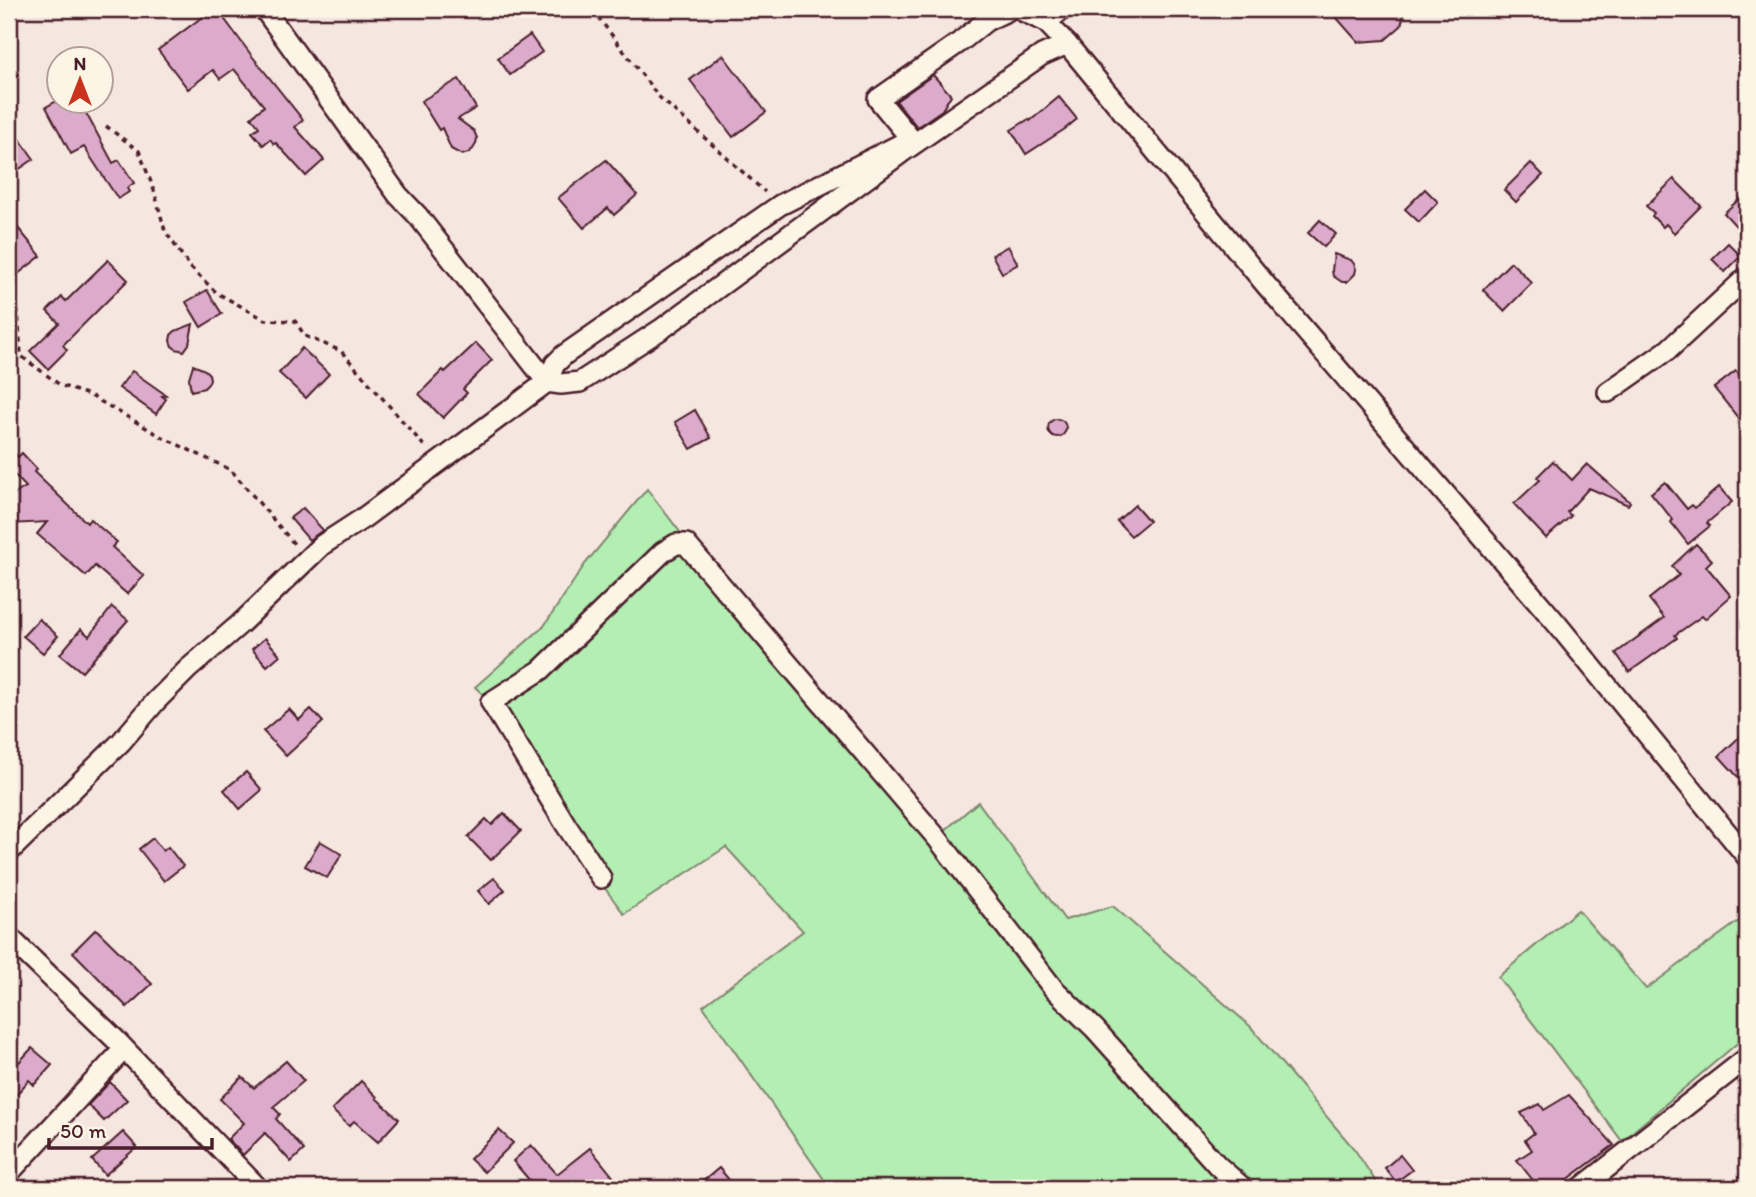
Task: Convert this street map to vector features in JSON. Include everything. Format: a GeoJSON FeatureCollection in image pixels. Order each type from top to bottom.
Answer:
{"type":"FeatureCollection","features":[{"type":"Feature","properties":{"kind":"street"},"geometry":{"type":"LineString","coordinates":[[264,9],[398,195],[418,216],[547,382],[561,384],[580,382],[663,328],[901,153],[1025,66],[1067,44]]}},
{"type":"Feature","properties":{"kind":"street"},"geometry":{"type":"LineString","coordinates":[[9,852],[121,742],[188,669],[240,624],[322,545],[362,519],[547,382],[555,364],[564,355],[780,205],[911,139],[878,99],[986,21],[1011,9]]}},
{"type":"Feature","properties":{"kind":"street"},"geometry":{"type":"LineString","coordinates":[[1018,9],[1046,22],[1067,44],[1266,285],[1557,624],[1747,857]]}},
{"type":"Feature","properties":{"kind":"street"},"geometry":{"type":"LineString","coordinates":[[1046,22],[1063,9]]}},
{"type":"Feature","properties":{"kind":"street"},"geometry":{"type":"LineString","coordinates":[[1608,392],[1668,350],[1747,277]]}},
{"type":"Feature","properties":{"kind":"street"},"geometry":{"type":"LineString","coordinates":[[601,878],[491,702],[541,670],[663,552],[676,544],[686,544],[937,838],[1053,988],[1095,1029],[1218,1166],[1243,1188]]}},
{"type":"Feature","properties":{"kind":"street"},"geometry":{"type":"LineString","coordinates":[[9,937],[124,1049],[258,1188]]}},
{"type":"Feature","properties":{"kind":"street"},"geometry":{"type":"LineString","coordinates":[[9,1173],[124,1049]]}},
{"type":"Feature","properties":{"kind":"street"},"geometry":{"type":"LineString","coordinates":[[1581,1188],[1747,1058]]}},
{"type":"Feature","properties":{"kind":"path"},"geometry":{"type":"LineString","coordinates":[[592,9],[658,96],[780,205]]}},
{"type":"Feature","properties":{"kind":"path"},"geometry":{"type":"LineString","coordinates":[[106,127],[139,150],[165,231],[190,267],[217,293],[229,300],[266,320],[295,321],[304,336],[341,351],[439,462]]}},
{"type":"Feature","properties":{"kind":"path"},"geometry":{"type":"LineString","coordinates":[[9,301],[18,312],[21,356],[60,385],[91,396],[162,436],[231,470],[307,560]]}},
{"type":"Feature","properties":{"kind":"green space"},"geometry":{"type":"Polygon","coordinates":[[[647,489],[684,537],[937,837],[978,802],[1065,920],[1113,906],[1250,1026],[1355,1150],[1380,1188],[830,1188],[703,1006],[803,931],[726,847],[624,914],[601,883],[491,702],[475,687],[544,626],[585,564],[647,489]]]}},
{"type":"Feature","properties":{"kind":"green space"},"geometry":{"type":"Polygon","coordinates":[[[1578,910],[1646,989],[1747,915],[1747,1035],[1622,1141],[1498,977],[1578,910]]]}},
{"type":"Feature","properties":{"kind":"building"},"geometry":{"type":"Polygon","coordinates":[[[213,9],[217,9],[303,120],[295,127],[324,160],[306,176],[276,143],[270,139],[263,145],[252,132],[259,127],[251,117],[264,106],[234,69],[220,79],[213,70],[188,89],[158,50],[213,9]]]}},
{"type":"Feature","properties":{"kind":"building"},"geometry":{"type":"Polygon","coordinates":[[[1329,9],[1405,9],[1401,26],[1385,40],[1358,42],[1329,9]]]}},
{"type":"Feature","properties":{"kind":"building"},"geometry":{"type":"Polygon","coordinates":[[[530,35],[542,52],[510,75],[498,58],[530,35]]]}},
{"type":"Feature","properties":{"kind":"building"},"geometry":{"type":"Polygon","coordinates":[[[723,55],[766,112],[733,137],[690,80],[723,55]]]}},
{"type":"Feature","properties":{"kind":"building"},"geometry":{"type":"Polygon","coordinates":[[[933,75],[951,95],[942,110],[917,127],[896,101],[933,75]]]}},
{"type":"Feature","properties":{"kind":"building"},"geometry":{"type":"Polygon","coordinates":[[[459,79],[476,108],[458,119],[474,131],[477,138],[473,149],[462,155],[451,149],[442,128],[439,130],[421,101],[459,79]]]}},
{"type":"Feature","properties":{"kind":"building"},"geometry":{"type":"Polygon","coordinates":[[[1059,97],[1077,119],[1026,154],[1011,130],[1029,119],[1030,121],[1059,97]]]}},
{"type":"Feature","properties":{"kind":"building"},"geometry":{"type":"Polygon","coordinates":[[[51,116],[88,116],[113,163],[119,160],[134,183],[127,188],[129,192],[118,199],[84,147],[71,154],[51,116]]]}},
{"type":"Feature","properties":{"kind":"building"},"geometry":{"type":"Polygon","coordinates":[[[19,138],[34,159],[9,176],[9,145],[19,138]]]}},
{"type":"Feature","properties":{"kind":"building"},"geometry":{"type":"Polygon","coordinates":[[[606,160],[637,195],[614,215],[608,208],[584,228],[558,198],[606,160]]]}},
{"type":"Feature","properties":{"kind":"building"},"geometry":{"type":"Polygon","coordinates":[[[1531,163],[1543,175],[1516,202],[1504,190],[1531,163]]]}},
{"type":"Feature","properties":{"kind":"building"},"geometry":{"type":"Polygon","coordinates":[[[1674,179],[1701,206],[1674,233],[1666,224],[1663,227],[1646,206],[1674,179]]]}},
{"type":"Feature","properties":{"kind":"building"},"geometry":{"type":"Polygon","coordinates":[[[1425,189],[1438,202],[1419,222],[1405,209],[1425,189]]]}},
{"type":"Feature","properties":{"kind":"building"},"geometry":{"type":"Polygon","coordinates":[[[1747,192],[1747,238],[1724,213],[1747,192]]]}},
{"type":"Feature","properties":{"kind":"building"},"geometry":{"type":"Polygon","coordinates":[[[1320,220],[1336,234],[1324,247],[1308,233],[1320,220]]]}},
{"type":"Feature","properties":{"kind":"building"},"geometry":{"type":"Polygon","coordinates":[[[18,228],[41,256],[9,281],[9,236],[18,228]]]}},
{"type":"Feature","properties":{"kind":"building"},"geometry":{"type":"Polygon","coordinates":[[[1728,243],[1741,256],[1725,272],[1712,259],[1728,243]]]}},
{"type":"Feature","properties":{"kind":"building"},"geometry":{"type":"Polygon","coordinates":[[[1008,246],[1018,264],[1002,273],[992,255],[1008,246]]]}},
{"type":"Feature","properties":{"kind":"building"},"geometry":{"type":"Polygon","coordinates":[[[1334,254],[1351,260],[1354,264],[1355,274],[1347,282],[1333,276],[1334,254]]]}},
{"type":"Feature","properties":{"kind":"building"},"geometry":{"type":"Polygon","coordinates":[[[108,260],[128,280],[63,345],[67,350],[48,369],[30,351],[59,323],[47,311],[62,297],[66,301],[108,260]]]}},
{"type":"Feature","properties":{"kind":"building"},"geometry":{"type":"Polygon","coordinates":[[[1511,262],[1532,283],[1504,311],[1483,290],[1511,262]]]}},
{"type":"Feature","properties":{"kind":"building"},"geometry":{"type":"Polygon","coordinates":[[[207,290],[222,314],[201,327],[186,302],[207,290]]]}},
{"type":"Feature","properties":{"kind":"building"},"geometry":{"type":"Polygon","coordinates":[[[193,324],[189,344],[184,351],[172,346],[171,335],[193,324]]]}},
{"type":"Feature","properties":{"kind":"building"},"geometry":{"type":"Polygon","coordinates":[[[476,343],[492,360],[463,389],[467,393],[443,418],[419,394],[476,343]]]}},
{"type":"Feature","properties":{"kind":"building"},"geometry":{"type":"Polygon","coordinates":[[[302,348],[329,374],[306,398],[279,373],[302,348]]]}},
{"type":"Feature","properties":{"kind":"building"},"geometry":{"type":"Polygon","coordinates":[[[193,365],[205,370],[210,379],[204,388],[191,391],[189,378],[193,365]]]}},
{"type":"Feature","properties":{"kind":"building"},"geometry":{"type":"Polygon","coordinates":[[[132,371],[166,395],[162,396],[166,399],[156,414],[119,388],[132,371]]]}},
{"type":"Feature","properties":{"kind":"building"},"geometry":{"type":"Polygon","coordinates":[[[1736,371],[1747,385],[1747,429],[1714,388],[1736,371]]]}},
{"type":"Feature","properties":{"kind":"building"},"geometry":{"type":"Polygon","coordinates":[[[695,410],[711,438],[691,449],[675,422],[695,410]]]}},
{"type":"Feature","properties":{"kind":"building"},"geometry":{"type":"Polygon","coordinates":[[[1057,419],[1063,422],[1066,428],[1063,434],[1057,437],[1051,434],[1048,428],[1051,422],[1057,419]]]}},
{"type":"Feature","properties":{"kind":"building"},"geometry":{"type":"Polygon","coordinates":[[[9,448],[18,457],[22,453],[37,469],[34,472],[87,523],[90,519],[117,542],[112,547],[144,576],[127,594],[95,566],[86,576],[37,534],[47,522],[9,524],[9,497],[26,487],[9,469],[9,448]]]}},
{"type":"Feature","properties":{"kind":"building"},"geometry":{"type":"Polygon","coordinates":[[[1553,461],[1572,480],[1587,464],[1630,502],[1628,505],[1589,488],[1567,512],[1571,516],[1546,538],[1514,504],[1540,480],[1537,477],[1553,461]]]}},
{"type":"Feature","properties":{"kind":"building"},"geometry":{"type":"Polygon","coordinates":[[[1665,482],[1687,509],[1692,505],[1695,508],[1719,487],[1732,502],[1707,523],[1710,526],[1688,544],[1651,493],[1665,482]]]}},
{"type":"Feature","properties":{"kind":"building"},"geometry":{"type":"Polygon","coordinates":[[[1135,505],[1149,521],[1131,536],[1117,521],[1135,505]]]}},
{"type":"Feature","properties":{"kind":"building"},"geometry":{"type":"Polygon","coordinates":[[[303,508],[323,530],[309,540],[290,518],[303,508]]]}},
{"type":"Feature","properties":{"kind":"building"},"geometry":{"type":"Polygon","coordinates":[[[1696,544],[1712,560],[1706,566],[1731,596],[1705,619],[1702,616],[1675,635],[1677,638],[1629,672],[1616,653],[1664,618],[1649,599],[1679,575],[1672,566],[1696,544]]]}},
{"type":"Feature","properties":{"kind":"building"},"geometry":{"type":"Polygon","coordinates":[[[112,607],[128,620],[82,672],[60,654],[81,629],[89,636],[112,607]]]}},
{"type":"Feature","properties":{"kind":"building"},"geometry":{"type":"Polygon","coordinates":[[[39,619],[58,636],[43,653],[23,636],[39,619]]]}},
{"type":"Feature","properties":{"kind":"building"},"geometry":{"type":"Polygon","coordinates":[[[265,638],[280,655],[267,666],[252,649],[265,638]]]}},
{"type":"Feature","properties":{"kind":"building"},"geometry":{"type":"Polygon","coordinates":[[[289,709],[299,720],[311,709],[323,722],[286,756],[263,731],[289,709]]]}},
{"type":"Feature","properties":{"kind":"building"},"geometry":{"type":"Polygon","coordinates":[[[1747,730],[1747,787],[1719,756],[1747,730]]]}},
{"type":"Feature","properties":{"kind":"building"},"geometry":{"type":"Polygon","coordinates":[[[246,772],[262,790],[240,809],[224,790],[246,772]]]}},
{"type":"Feature","properties":{"kind":"building"},"geometry":{"type":"Polygon","coordinates":[[[504,813],[521,831],[491,860],[468,837],[486,819],[492,825],[504,813]]]}},
{"type":"Feature","properties":{"kind":"building"},"geometry":{"type":"Polygon","coordinates":[[[153,838],[163,851],[168,847],[183,866],[164,881],[139,849],[153,838]]]}},
{"type":"Feature","properties":{"kind":"building"},"geometry":{"type":"Polygon","coordinates":[[[320,841],[342,854],[327,878],[305,866],[320,841]]]}},
{"type":"Feature","properties":{"kind":"building"},"geometry":{"type":"Polygon","coordinates":[[[494,878],[505,890],[489,904],[478,891],[494,878]]]}},
{"type":"Feature","properties":{"kind":"building"},"geometry":{"type":"Polygon","coordinates":[[[96,929],[152,984],[127,1007],[73,952],[96,929]]]}},
{"type":"Feature","properties":{"kind":"building"},"geometry":{"type":"Polygon","coordinates":[[[32,1048],[52,1065],[34,1085],[29,1080],[9,1103],[9,1073],[32,1048]]]}},
{"type":"Feature","properties":{"kind":"building"},"geometry":{"type":"Polygon","coordinates":[[[286,1061],[304,1081],[273,1107],[280,1114],[276,1119],[304,1150],[291,1162],[265,1133],[243,1155],[228,1139],[244,1123],[220,1099],[242,1077],[254,1088],[286,1061]]]}},
{"type":"Feature","properties":{"kind":"building"},"geometry":{"type":"Polygon","coordinates":[[[361,1081],[399,1119],[378,1142],[354,1121],[349,1126],[332,1110],[361,1081]]]}},
{"type":"Feature","properties":{"kind":"building"},"geometry":{"type":"Polygon","coordinates":[[[110,1082],[127,1100],[104,1121],[88,1105],[110,1082]]]}},
{"type":"Feature","properties":{"kind":"building"},"geometry":{"type":"Polygon","coordinates":[[[1569,1095],[1614,1145],[1556,1188],[1539,1188],[1517,1160],[1532,1150],[1525,1140],[1534,1133],[1521,1113],[1540,1104],[1544,1110],[1569,1095]]]}},
{"type":"Feature","properties":{"kind":"building"},"geometry":{"type":"Polygon","coordinates":[[[499,1130],[513,1143],[484,1172],[470,1159],[499,1130]]]}},
{"type":"Feature","properties":{"kind":"building"},"geometry":{"type":"Polygon","coordinates":[[[123,1132],[137,1147],[105,1175],[92,1160],[123,1132]]]}},
{"type":"Feature","properties":{"kind":"building"},"geometry":{"type":"Polygon","coordinates":[[[531,1145],[557,1174],[590,1148],[622,1188],[536,1188],[513,1161],[531,1145]]]}},
{"type":"Feature","properties":{"kind":"building"},"geometry":{"type":"Polygon","coordinates":[[[1400,1155],[1412,1170],[1396,1182],[1385,1168],[1400,1155]]]}},
{"type":"Feature","properties":{"kind":"building"},"geometry":{"type":"Polygon","coordinates":[[[719,1168],[736,1188],[695,1188],[719,1168]]]}}]}
